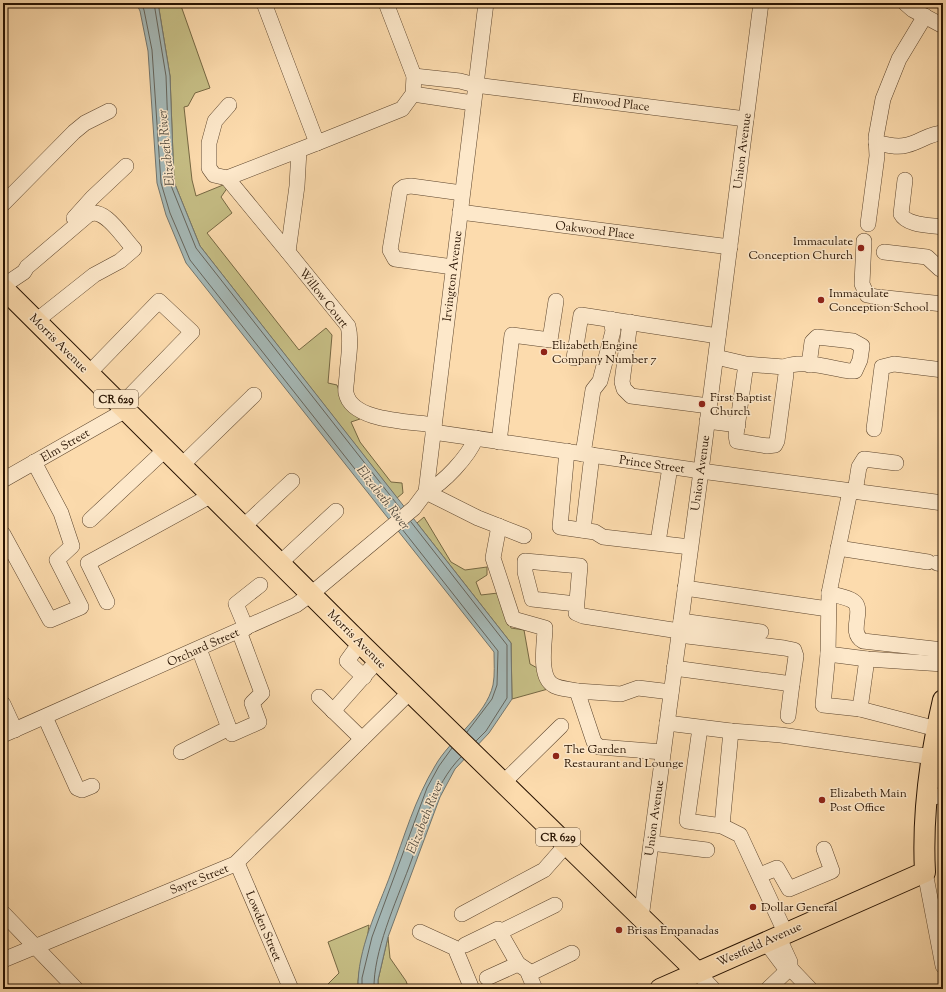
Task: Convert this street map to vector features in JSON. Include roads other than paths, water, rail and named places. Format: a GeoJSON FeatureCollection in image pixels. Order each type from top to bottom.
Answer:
{"type":"FeatureCollection","features":[{"type":"Feature","properties":{"kind":"main road","name":"Morris Avenue"},"geometry":{"type":"LineString","coordinates":[[9,281],[42,316],[89,373],[360,643],[697,972]]}},
{"type":"Feature","properties":{"kind":"main road"},"geometry":{"type":"LineString","coordinates":[[925,872],[924,846],[935,797],[932,757],[943,700]]}},
{"type":"Feature","properties":{"kind":"main road","name":"Westfield Avenue"},"geometry":{"type":"LineString","coordinates":[[668,987],[697,972],[925,872]]}},
{"type":"Feature","properties":{"kind":"street"},"geometry":{"type":"LineString","coordinates":[[264,3],[317,143]]}},
{"type":"Feature","properties":{"kind":"street"},"geometry":{"type":"LineString","coordinates":[[227,178],[402,109],[413,94],[414,76],[386,3]]}},
{"type":"Feature","properties":{"kind":"street","name":"Irvington Avenue"},"geometry":{"type":"LineString","coordinates":[[426,492],[486,3]]}},
{"type":"Feature","properties":{"kind":"street","name":"Union Avenue"},"geometry":{"type":"LineString","coordinates":[[641,918],[716,357],[761,3]]}},
{"type":"Feature","properties":{"kind":"street"},"geometry":{"type":"LineString","coordinates":[[905,3],[943,26]]}},
{"type":"Feature","properties":{"kind":"street"},"geometry":{"type":"LineString","coordinates":[[868,224],[877,156],[876,142],[883,99],[899,59],[925,16]]}},
{"type":"Feature","properties":{"kind":"street"},"geometry":{"type":"LineString","coordinates":[[414,76],[460,81],[476,85]]}},
{"type":"Feature","properties":{"kind":"street","name":"Elmwood Place"},"geometry":{"type":"LineString","coordinates":[[476,85],[746,119]]}},
{"type":"Feature","properties":{"kind":"street"},"geometry":{"type":"LineString","coordinates":[[413,94],[473,103]]}},
{"type":"Feature","properties":{"kind":"street","name":"Willow Court"},"geometry":{"type":"LineString","coordinates":[[229,105],[215,121],[209,143],[209,168],[214,175],[227,178],[348,326],[350,335],[346,392],[349,401],[356,408],[370,416],[433,428]]}},
{"type":"Feature","properties":{"kind":"street"},"geometry":{"type":"LineString","coordinates":[[3,204],[74,132],[85,123],[109,111]]}},
{"type":"Feature","properties":{"kind":"street"},"geometry":{"type":"LineString","coordinates":[[876,142],[894,146],[907,145],[930,135],[943,133]]}},
{"type":"Feature","properties":{"kind":"street"},"geometry":{"type":"LineString","coordinates":[[288,252],[297,186],[299,150]]}},
{"type":"Feature","properties":{"kind":"street"},"geometry":{"type":"LineString","coordinates":[[9,281],[70,223],[92,198],[126,166]]}},
{"type":"Feature","properties":{"kind":"street"},"geometry":{"type":"LineString","coordinates":[[905,180],[901,214],[903,218],[910,222],[943,227]]}},
{"type":"Feature","properties":{"kind":"street"},"geometry":{"type":"LineString","coordinates":[[453,267],[395,259],[390,250],[400,190],[404,186],[462,192]]}},
{"type":"Feature","properties":{"kind":"street"},"geometry":{"type":"LineString","coordinates":[[9,281],[93,212],[102,214],[134,249],[120,261],[94,276],[42,316]]}},
{"type":"Feature","properties":{"kind":"street","name":"Oakwood Place"},"geometry":{"type":"LineString","coordinates":[[460,212],[730,247]]}},
{"type":"Feature","properties":{"kind":"street"},"geometry":{"type":"LineString","coordinates":[[864,241],[862,284],[867,295],[943,304]]}},
{"type":"Feature","properties":{"kind":"street"},"geometry":{"type":"LineString","coordinates":[[884,252],[927,257],[940,269],[943,269]]}},
{"type":"Feature","properties":{"kind":"street","name":"Elm Street"},"geometry":{"type":"LineString","coordinates":[[3,480],[124,407],[192,332],[159,301],[89,373]]}},
{"type":"Feature","properties":{"kind":"street"},"geometry":{"type":"LineString","coordinates":[[499,442],[512,335],[550,340],[556,301]]}},
{"type":"Feature","properties":{"kind":"street"},"geometry":{"type":"LineString","coordinates":[[574,358],[581,315],[718,336]]}},
{"type":"Feature","properties":{"kind":"street"},"geometry":{"type":"LineString","coordinates":[[583,530],[587,455],[593,390],[600,381],[613,331],[611,320]]}},
{"type":"Feature","properties":{"kind":"street"},"geometry":{"type":"LineString","coordinates":[[624,390],[622,382],[630,322]]}},
{"type":"Feature","properties":{"kind":"street"},"geometry":{"type":"LineString","coordinates":[[716,357],[746,364],[784,367],[800,363],[809,365]]}},
{"type":"Feature","properties":{"kind":"street"},"geometry":{"type":"LineString","coordinates":[[746,364],[736,435],[737,441],[767,446],[775,445],[777,441],[786,374],[784,367]]}},
{"type":"Feature","properties":{"kind":"street"},"geometry":{"type":"LineString","coordinates":[[874,429],[882,367],[894,364],[943,370]]}},
{"type":"Feature","properties":{"kind":"street"},"geometry":{"type":"LineString","coordinates":[[597,385],[624,390],[631,396],[709,406]]}},
{"type":"Feature","properties":{"kind":"street"},"geometry":{"type":"LineString","coordinates":[[182,465],[254,394]]}},
{"type":"Feature","properties":{"kind":"street"},"geometry":{"type":"LineString","coordinates":[[707,421],[738,425]]}},
{"type":"Feature","properties":{"kind":"street","name":"Prince Street"},"geometry":{"type":"LineString","coordinates":[[433,428],[474,443],[499,442],[670,467],[943,503]]}},
{"type":"Feature","properties":{"kind":"street"},"geometry":{"type":"LineString","coordinates":[[426,492],[437,487],[474,443]]}},
{"type":"Feature","properties":{"kind":"street"},"geometry":{"type":"LineString","coordinates":[[90,520],[166,449]]}},
{"type":"Feature","properties":{"kind":"street"},"geometry":{"type":"LineString","coordinates":[[567,452],[560,526],[595,532],[603,537],[658,542],[690,547]]}},
{"type":"Feature","properties":{"kind":"street"},"geometry":{"type":"LineString","coordinates":[[896,463],[864,459],[859,467],[838,548],[829,593],[828,654],[823,705],[860,709],[937,729]]}},
{"type":"Feature","properties":{"kind":"street"},"geometry":{"type":"LineString","coordinates":[[3,534],[50,620],[81,607],[58,560],[72,546],[61,513],[34,462]]}},
{"type":"Feature","properties":{"kind":"street"},"geometry":{"type":"LineString","coordinates":[[658,542],[670,467]]}},
{"type":"Feature","properties":{"kind":"street"},"geometry":{"type":"LineString","coordinates":[[244,526],[292,481]]}},
{"type":"Feature","properties":{"kind":"street"},"geometry":{"type":"LineString","coordinates":[[426,492],[524,536]]}},
{"type":"Feature","properties":{"kind":"street","name":"Orchard Street"},"geometry":{"type":"LineString","coordinates":[[9,733],[287,610],[311,594],[386,532],[414,508],[426,492]]}},
{"type":"Feature","properties":{"kind":"street"},"geometry":{"type":"LineString","coordinates":[[107,602],[88,563],[212,495]]}},
{"type":"Feature","properties":{"kind":"street"},"geometry":{"type":"LineString","coordinates":[[280,563],[336,511]]}},
{"type":"Feature","properties":{"kind":"street"},"geometry":{"type":"LineString","coordinates":[[499,526],[493,558],[513,619],[546,628],[544,674],[548,681],[554,686],[577,691],[621,694],[638,688],[671,692]]}},
{"type":"Feature","properties":{"kind":"street"},"geometry":{"type":"LineString","coordinates":[[838,548],[936,563]]}},
{"type":"Feature","properties":{"kind":"street"},"geometry":{"type":"LineString","coordinates":[[576,604],[532,599],[525,572],[525,561],[580,566],[576,613],[582,616],[680,629],[748,643],[794,650],[796,656],[788,716]]}},
{"type":"Feature","properties":{"kind":"street"},"geometry":{"type":"LineString","coordinates":[[199,649],[232,734],[259,722],[252,703],[262,693],[242,630],[236,604],[260,585]]}},
{"type":"Feature","properties":{"kind":"street"},"geometry":{"type":"LineString","coordinates":[[685,588],[828,609]]}},
{"type":"Feature","properties":{"kind":"street"},"geometry":{"type":"LineString","coordinates":[[829,593],[854,602],[858,607],[856,632],[862,641],[943,650]]}},
{"type":"Feature","properties":{"kind":"street"},"geometry":{"type":"LineString","coordinates":[[680,629],[761,632]]}},
{"type":"Feature","properties":{"kind":"street"},"geometry":{"type":"LineString","coordinates":[[360,643],[347,661],[364,676]]}},
{"type":"Feature","properties":{"kind":"street"},"geometry":{"type":"LineString","coordinates":[[828,654],[866,659],[943,664]]}},
{"type":"Feature","properties":{"kind":"street"},"geometry":{"type":"LineString","coordinates":[[860,709],[866,659]]}},
{"type":"Feature","properties":{"kind":"street"},"geometry":{"type":"LineString","coordinates":[[333,711],[378,660]]}},
{"type":"Feature","properties":{"kind":"street"},"geometry":{"type":"LineString","coordinates":[[674,668],[792,684]]}},
{"type":"Feature","properties":{"kind":"street"},"geometry":{"type":"LineString","coordinates":[[577,691],[594,742],[599,747],[663,752]]}},
{"type":"Feature","properties":{"kind":"street","name":"Sayre Street"},"geometry":{"type":"LineString","coordinates":[[3,960],[237,863],[410,692]]}},
{"type":"Feature","properties":{"kind":"street"},"geometry":{"type":"LineString","coordinates":[[318,697],[362,739]]}},
{"type":"Feature","properties":{"kind":"street"},"geometry":{"type":"LineString","coordinates":[[3,704],[9,733]]}},
{"type":"Feature","properties":{"kind":"street"},"geometry":{"type":"LineString","coordinates":[[45,717],[77,788],[82,790],[92,786]]}},
{"type":"Feature","properties":{"kind":"street"},"geometry":{"type":"LineString","coordinates":[[667,723],[700,728],[781,735],[932,757]]}},
{"type":"Feature","properties":{"kind":"street"},"geometry":{"type":"LineString","coordinates":[[503,783],[561,726]]}},
{"type":"Feature","properties":{"kind":"street"},"geometry":{"type":"LineString","coordinates":[[181,752],[229,728]]}},
{"type":"Feature","properties":{"kind":"street"},"geometry":{"type":"LineString","coordinates":[[700,728],[687,821],[722,826],[740,836],[760,875],[776,937],[790,962],[790,968],[810,989]]}},
{"type":"Feature","properties":{"kind":"street"},"geometry":{"type":"LineString","coordinates":[[722,826],[731,731]]}},
{"type":"Feature","properties":{"kind":"street"},"geometry":{"type":"LineString","coordinates":[[651,843],[707,850]]}},
{"type":"Feature","properties":{"kind":"street"},"geometry":{"type":"LineString","coordinates":[[462,914],[544,870],[566,845]]}},
{"type":"Feature","properties":{"kind":"street"},"geometry":{"type":"LineString","coordinates":[[760,875],[777,868],[789,889],[832,871],[824,849]]}},
{"type":"Feature","properties":{"kind":"street","name":"Lowden Street"},"geometry":{"type":"LineString","coordinates":[[237,863],[292,989]]}},
{"type":"Feature","properties":{"kind":"street"},"geometry":{"type":"LineString","coordinates":[[925,872],[943,966]]}},
{"type":"Feature","properties":{"kind":"street"},"geometry":{"type":"LineString","coordinates":[[500,932],[555,905]]}},
{"type":"Feature","properties":{"kind":"street"},"geometry":{"type":"LineString","coordinates":[[3,913],[76,989]]}},
{"type":"Feature","properties":{"kind":"street"},"geometry":{"type":"LineString","coordinates":[[466,945],[498,929],[535,989]]}},
{"type":"Feature","properties":{"kind":"street"},"geometry":{"type":"LineString","coordinates":[[420,932],[455,948],[472,989]]}},
{"type":"Feature","properties":{"kind":"street"},"geometry":{"type":"LineString","coordinates":[[487,978],[524,970],[572,953]]}},
{"type":"Feature","properties":{"kind":"street"},"geometry":{"type":"LineString","coordinates":[[768,989],[790,968]]}},
{"type":"Feature","properties":{"kind":"street","name":"Morris Avenue"},"geometry":{"type":"LineString","coordinates":[[697,972],[713,989]]}},
{"type":"Feature","properties":{"kind":"water","name":"Elizabeth River"},"geometry":{"type":"Polygon","coordinates":[[[136,3],[158,3],[170,76],[174,182],[200,246],[511,643],[512,699],[489,733],[455,769],[440,797],[388,937],[378,980],[378,989],[358,989],[361,959],[369,930],[410,818],[428,779],[449,746],[476,717],[489,696],[494,681],[494,652],[186,263],[166,215],[157,183],[148,51],[140,11],[136,3]]]}},
{"type":"Feature","properties":{"kind":"place","name":"Immaculate Conception Church"},"geometry":{"type":"Point","coordinates":[861,248]}},
{"type":"Feature","properties":{"kind":"place","name":"Immaculate Conception School"},"geometry":{"type":"Point","coordinates":[821,300]}},
{"type":"Feature","properties":{"kind":"place","name":"Elizabeth Engine Company Number 7"},"geometry":{"type":"Point","coordinates":[544,352]}},
{"type":"Feature","properties":{"kind":"place","name":"First Baptist Church"},"geometry":{"type":"Point","coordinates":[702,404]}},
{"type":"Feature","properties":{"kind":"place","name":"The Garden Restaurant and Lounge"},"geometry":{"type":"Point","coordinates":[556,756]}},
{"type":"Feature","properties":{"kind":"place","name":"Elizabeth Main Post Office"},"geometry":{"type":"Point","coordinates":[822,800]}},
{"type":"Feature","properties":{"kind":"place","name":"Dollar General"},"geometry":{"type":"Point","coordinates":[753,907]}},
{"type":"Feature","properties":{"kind":"place","name":"Brisas Empanadas"},"geometry":{"type":"Point","coordinates":[619,930]}}]}
